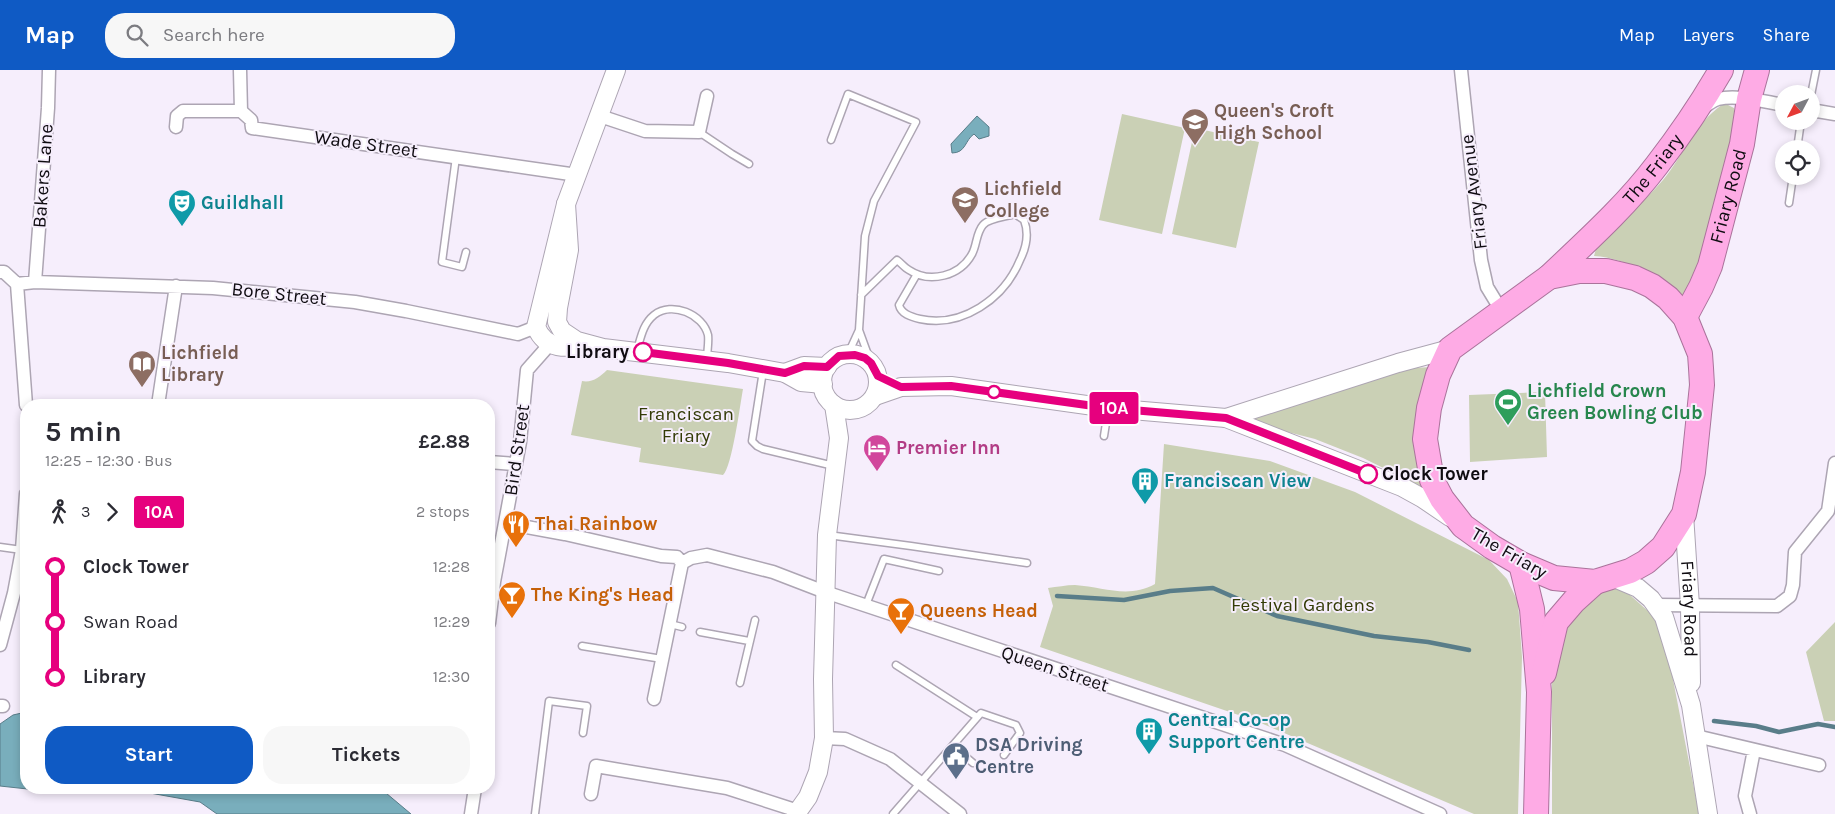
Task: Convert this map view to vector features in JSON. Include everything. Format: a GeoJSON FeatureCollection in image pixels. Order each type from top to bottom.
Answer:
{"type":"FeatureCollection","features":[{"type":"Feature","properties":{"kind":"highway","name":"The Friary"},"geometry":{"type":"LineString","coordinates":[[1548,277],[1579,271],[1606,271],[1634,278],[1652,286],[1668,298],[1685,317],[1700,354],[1702,385],[1693,472],[1684,514],[1663,547],[1646,562],[1630,571],[1603,580],[1554,578],[1521,564],[1492,547],[1463,526],[1442,499],[1432,480],[1425,439],[1429,408],[1438,374],[1450,349],[1548,277],[1596,232],[1643,182],[1697,111],[1721,70]]}},
{"type":"Feature","properties":{"kind":"highway","name":"Friary Road"},"geometry":{"type":"LineString","coordinates":[[1685,317],[1710,266],[1742,144],[1749,99],[1757,70]]}},
{"type":"Feature","properties":{"kind":"highway"},"geometry":{"type":"LineString","coordinates":[[1521,564],[1532,609],[1539,692],[1536,814]]}},
{"type":"Feature","properties":{"kind":"highway"},"geometry":{"type":"LineString","coordinates":[[1539,692],[1556,622],[1574,601],[1603,580]]}},
{"type":"Feature","properties":{"kind":"street","name":"Bakers Lane"},"geometry":{"type":"LineString","coordinates":[[35,282],[48,108],[49,70]]}},
{"type":"Feature","properties":{"kind":"street"},"geometry":{"type":"LineString","coordinates":[[176,127],[177,116],[183,111],[241,111],[240,70]]}},
{"type":"Feature","properties":{"kind":"street"},"geometry":{"type":"LineString","coordinates":[[592,345],[564,348],[550,344],[540,336],[536,327],[566,204],[616,70]]}},
{"type":"Feature","properties":{"kind":"street","name":"Friary Avenue"},"geometry":{"type":"LineString","coordinates":[[1461,70],[1480,250],[1487,287],[1501,310]]}},
{"type":"Feature","properties":{"kind":"street"},"geometry":{"type":"LineString","coordinates":[[600,116],[645,132],[699,132],[707,96]]}},
{"type":"Feature","properties":{"kind":"street"},"geometry":{"type":"LineString","coordinates":[[1697,111],[1716,99],[1725,98],[1749,99],[1775,104]]}},
{"type":"Feature","properties":{"kind":"street","name":"Wade Street"},"geometry":{"type":"LineString","coordinates":[[241,111],[250,120],[252,128],[577,175]]}},
{"type":"Feature","properties":{"kind":"street"},"geometry":{"type":"LineString","coordinates":[[1820,112],[1835,114]]}},
{"type":"Feature","properties":{"kind":"street"},"geometry":{"type":"LineString","coordinates":[[566,204],[569,250],[557,322],[559,327],[576,341],[592,345],[707,360],[785,373],[801,382],[822,384]]}},
{"type":"Feature","properties":{"kind":"street"},"geometry":{"type":"LineString","coordinates":[[0,272],[4,272],[17,284],[26,399]]}},
{"type":"Feature","properties":{"kind":"street","name":"Bore Street"},"geometry":{"type":"LineString","coordinates":[[17,284],[35,282],[176,286],[355,302],[518,334],[536,327]]}},
{"type":"Feature","properties":{"kind":"street"},"geometry":{"type":"LineString","coordinates":[[159,399],[176,286]]}},
{"type":"Feature","properties":{"kind":"street","name":"Bird Street"},"geometry":{"type":"LineString","coordinates":[[495,577],[520,442],[527,370],[550,344]]}},
{"type":"Feature","properties":{"kind":"street","name":"The Friary"},"geometry":{"type":"LineString","coordinates":[[1226,418],[1398,363],[1450,349]]}},
{"type":"Feature","properties":{"kind":"street"},"geometry":{"type":"LineString","coordinates":[[839,438],[859,408],[871,401],[878,388],[874,370],[860,356],[848,354],[839,356],[827,367],[822,384],[826,396],[834,405],[842,409],[859,408]]}},
{"type":"Feature","properties":{"kind":"street"},"geometry":{"type":"LineString","coordinates":[[785,373],[804,366],[827,367]]}},
{"type":"Feature","properties":{"kind":"street","name":"The Friary"},"geometry":{"type":"LineString","coordinates":[[874,370],[901,387]]}},
{"type":"Feature","properties":{"kind":"street","name":"The Friary"},"geometry":{"type":"LineString","coordinates":[[874,396],[901,387],[951,386],[1108,408],[1226,418],[1402,487],[1422,498],[1463,526]]}},
{"type":"Feature","properties":{"kind":"street"},"geometry":{"type":"LineString","coordinates":[[591,794],[596,766],[727,788],[797,813],[808,797],[818,772],[824,738],[827,535],[839,438],[834,405]]}},
{"type":"Feature","properties":{"kind":"street"},"geometry":{"type":"LineString","coordinates":[[495,462],[515,464]]}},
{"type":"Feature","properties":{"kind":"street"},"geometry":{"type":"LineString","coordinates":[[1655,605],[1777,606],[1790,596],[1793,585],[1795,552],[1828,511],[1835,463]]}},
{"type":"Feature","properties":{"kind":"street","name":"Friary Road"},"geometry":{"type":"LineString","coordinates":[[1684,514],[1690,606],[1692,705],[1708,814]]}},
{"type":"Feature","properties":{"kind":"street"},"geometry":{"type":"LineString","coordinates":[[506,523],[661,556],[677,557],[682,563],[676,626],[662,659],[654,699]]}},
{"type":"Feature","properties":{"kind":"street","name":"Queen Street"},"geometry":{"type":"LineString","coordinates":[[682,563],[691,558],[707,555],[773,572],[866,606],[1285,745],[1440,814]]}},
{"type":"Feature","properties":{"kind":"street"},"geometry":{"type":"LineString","coordinates":[[0,645],[14,593],[20,561]]}},
{"type":"Feature","properties":{"kind":"street","name":"Friary Road"},"geometry":{"type":"LineString","coordinates":[[1603,580],[1638,588],[1664,617],[1692,705]]}},
{"type":"Feature","properties":{"kind":"street"},"geometry":{"type":"LineString","coordinates":[[1696,736],[1819,766]]}},
{"type":"Feature","properties":{"kind":"street"},"geometry":{"type":"LineString","coordinates":[[824,738],[845,739],[883,755],[960,814]]}},
{"type":"Feature","properties":{"kind":"street"},"geometry":{"type":"LineString","coordinates":[[1750,814],[1745,796],[1754,750]]}},
{"type":"Feature","properties":{"kind":"street"},"geometry":{"type":"LineString","coordinates":[[471,814],[474,794]]}},
{"type":"Feature","properties":{"kind":"lane"},"geometry":{"type":"LineString","coordinates":[[1813,85],[1816,70]]}},
{"type":"Feature","properties":{"kind":"lane"},"geometry":{"type":"LineString","coordinates":[[831,140],[848,94],[916,122],[874,201],[865,236],[859,330],[848,354]]}},
{"type":"Feature","properties":{"kind":"lane"},"geometry":{"type":"LineString","coordinates":[[699,132],[749,164]]}},
{"type":"Feature","properties":{"kind":"lane"},"geometry":{"type":"LineString","coordinates":[[456,157],[442,262],[462,267],[466,252]]}},
{"type":"Feature","properties":{"kind":"lane"},"geometry":{"type":"LineString","coordinates":[[1789,203],[1792,185]]}},
{"type":"Feature","properties":{"kind":"lane"},"geometry":{"type":"LineString","coordinates":[[861,295],[898,260],[908,270],[926,277],[950,274],[967,262],[982,226],[987,222],[1015,214],[1024,220],[1026,225],[1026,243],[1018,265],[1002,290],[977,310],[947,321],[934,322],[906,315],[900,310],[899,305],[917,274]]}},
{"type":"Feature","properties":{"kind":"lane"},"geometry":{"type":"LineString","coordinates":[[637,351],[643,328],[648,321],[662,310],[673,310],[694,315],[703,325],[708,336],[707,360]]}},
{"type":"Feature","properties":{"kind":"lane"},"geometry":{"type":"LineString","coordinates":[[859,330],[874,370]]}},
{"type":"Feature","properties":{"kind":"lane"},"geometry":{"type":"LineString","coordinates":[[763,370],[752,441],[763,449],[836,466]]}},
{"type":"Feature","properties":{"kind":"lane"},"geometry":{"type":"LineString","coordinates":[[1104,436],[1108,408]]}},
{"type":"Feature","properties":{"kind":"lane"},"geometry":{"type":"LineString","coordinates":[[827,535],[1027,564]]}},
{"type":"Feature","properties":{"kind":"lane"},"geometry":{"type":"LineString","coordinates":[[0,547],[20,550]]}},
{"type":"Feature","properties":{"kind":"lane"},"geometry":{"type":"LineString","coordinates":[[866,606],[884,559],[939,571]]}},
{"type":"Feature","properties":{"kind":"lane"},"geometry":{"type":"LineString","coordinates":[[740,683],[755,620]]}},
{"type":"Feature","properties":{"kind":"lane"},"geometry":{"type":"LineString","coordinates":[[700,632],[749,641]]}},
{"type":"Feature","properties":{"kind":"lane"},"geometry":{"type":"LineString","coordinates":[[582,646],[662,659]]}},
{"type":"Feature","properties":{"kind":"lane"},"geometry":{"type":"LineString","coordinates":[[896,665],[977,717]]}},
{"type":"Feature","properties":{"kind":"lane"},"geometry":{"type":"LineString","coordinates":[[535,814],[549,701],[586,706],[583,733]]}},
{"type":"Feature","properties":{"kind":"lane"},"geometry":{"type":"LineString","coordinates":[[893,814],[981,713],[1016,725],[1019,729],[1020,733],[1004,755]]}},
{"type":"Feature","properties":{"kind":"lane"},"geometry":{"type":"LineString","coordinates":[[953,746],[973,763]]}},
{"type":"Feature","properties":{"kind":"green space"},"geometry":{"type":"Polygon","coordinates":[[[1722,105],[1734,108],[1735,119],[1704,257],[1683,296],[1652,276],[1630,265],[1594,256],[1597,245],[1663,180],[1704,121],[1722,105]]]}},
{"type":"Feature","properties":{"kind":"green space"},"geometry":{"type":"Polygon","coordinates":[[[1122,114],[1185,128],[1162,234],[1099,220],[1122,114]]]}},
{"type":"Feature","properties":{"kind":"green space"},"geometry":{"type":"Polygon","coordinates":[[[1195,128],[1259,142],[1236,248],[1172,234],[1195,128]]]}},
{"type":"Feature","properties":{"kind":"green space"},"geometry":{"type":"Polygon","coordinates":[[[1431,367],[1424,488],[1363,458],[1315,439],[1253,423],[1252,414],[1414,368],[1431,367]]]}},
{"type":"Feature","properties":{"kind":"green space","name":"Franciscan Friary"},"geometry":{"type":"Polygon","coordinates":[[[607,370],[743,389],[732,448],[723,475],[639,462],[641,448],[571,435],[582,381],[596,379],[607,370]]]}},
{"type":"Feature","properties":{"kind":"green space","name":"Lichfield Crown Green Bowling Club"},"geometry":{"type":"Polygon","coordinates":[[[1545,392],[1547,457],[1470,462],[1469,395],[1545,392]]]}},
{"type":"Feature","properties":{"kind":"green space","name":"Festival Gardens"},"geometry":{"type":"Polygon","coordinates":[[[1164,444],[1270,461],[1355,492],[1489,560],[1507,579],[1518,602],[1522,657],[1518,814],[1474,814],[1256,721],[1040,647],[1053,606],[1048,588],[1075,585],[1116,591],[1135,591],[1155,584],[1164,444]]]}},
{"type":"Feature","properties":{"kind":"green space"},"geometry":{"type":"Polygon","coordinates":[[[1622,588],[1657,619],[1671,669],[1699,814],[1552,814],[1552,653],[1566,620],[1597,593],[1622,588]]]}},
{"type":"Feature","properties":{"kind":"green space"},"geometry":{"type":"Polygon","coordinates":[[[1835,622],[1835,721],[1824,721],[1806,652],[1835,622]]]}},
{"type":"Feature","properties":{"kind":"water"},"geometry":{"type":"Polygon","coordinates":[[[977,116],[989,127],[989,136],[979,139],[974,134],[963,149],[952,153],[951,144],[977,116]]]}},
{"type":"Feature","properties":{"kind":"water"},"geometry":{"type":"Polygon","coordinates":[[[20,713],[20,788],[0,786],[0,724],[13,715],[20,713]]]}},
{"type":"Feature","properties":{"kind":"water"},"geometry":{"type":"Polygon","coordinates":[[[155,794],[387,794],[411,814],[217,814],[200,802],[155,794]]]}},
{"type":"Feature","properties":{"kind":"waterway"},"geometry":{"type":"LineString","coordinates":[[1057,596],[1124,600],[1170,591],[1213,588],[1277,616],[1374,636],[1428,642],[1469,650]]}},
{"type":"Feature","properties":{"kind":"waterway"},"geometry":{"type":"LineString","coordinates":[[1714,721],[1756,726],[1779,732],[1818,724],[1835,727]]}},
{"type":"Feature","properties":{"kind":"bus line","name":"10A"},"geometry":{"type":"LineString","coordinates":[[643,352],[728,363],[785,373],[804,366],[827,367],[839,356],[855,355],[865,358],[871,363],[878,376],[901,387],[951,386],[1108,408],[1226,418],[1368,474]]}},
{"type":"Feature","properties":{"kind":"place","name":"Queen's Croft High School"},"geometry":{"type":"Point","coordinates":[1195,146]}},
{"type":"Feature","properties":{"kind":"place","name":"Lichfield College"},"geometry":{"type":"Point","coordinates":[965,224]}},
{"type":"Feature","properties":{"kind":"place","name":"Guildhall"},"geometry":{"type":"Point","coordinates":[182,227]}},
{"type":"Feature","properties":{"kind":"place","name":"Library"},"geometry":{"type":"Point","coordinates":[643,352]}},
{"type":"Feature","properties":{"kind":"place","name":"Lichfield Library"},"geometry":{"type":"Point","coordinates":[142,388]}},
{"type":"Feature","properties":{"kind":"place","name":"Lichfield Crown Green Bowling Club"},"geometry":{"type":"Point","coordinates":[1508,426]}},
{"type":"Feature","properties":{"kind":"place","name":"Premier Inn"},"geometry":{"type":"Point","coordinates":[877,472]}},
{"type":"Feature","properties":{"kind":"place","name":"Clock Tower"},"geometry":{"type":"Point","coordinates":[1368,474]}},
{"type":"Feature","properties":{"kind":"place","name":"Franciscan View"},"geometry":{"type":"Point","coordinates":[1145,505]}},
{"type":"Feature","properties":{"kind":"place","name":"Thai Rainbow"},"geometry":{"type":"Point","coordinates":[516,548]}},
{"type":"Feature","properties":{"kind":"place","name":"The King's Head"},"geometry":{"type":"Point","coordinates":[512,619]}},
{"type":"Feature","properties":{"kind":"place","name":"Queens Head"},"geometry":{"type":"Point","coordinates":[901,635]}},
{"type":"Feature","properties":{"kind":"place","name":"Central Co-op Support Centre"},"geometry":{"type":"Point","coordinates":[1149,755]}},
{"type":"Feature","properties":{"kind":"place","name":"DSA Driving Centre"},"geometry":{"type":"Point","coordinates":[956,780]}}]}
